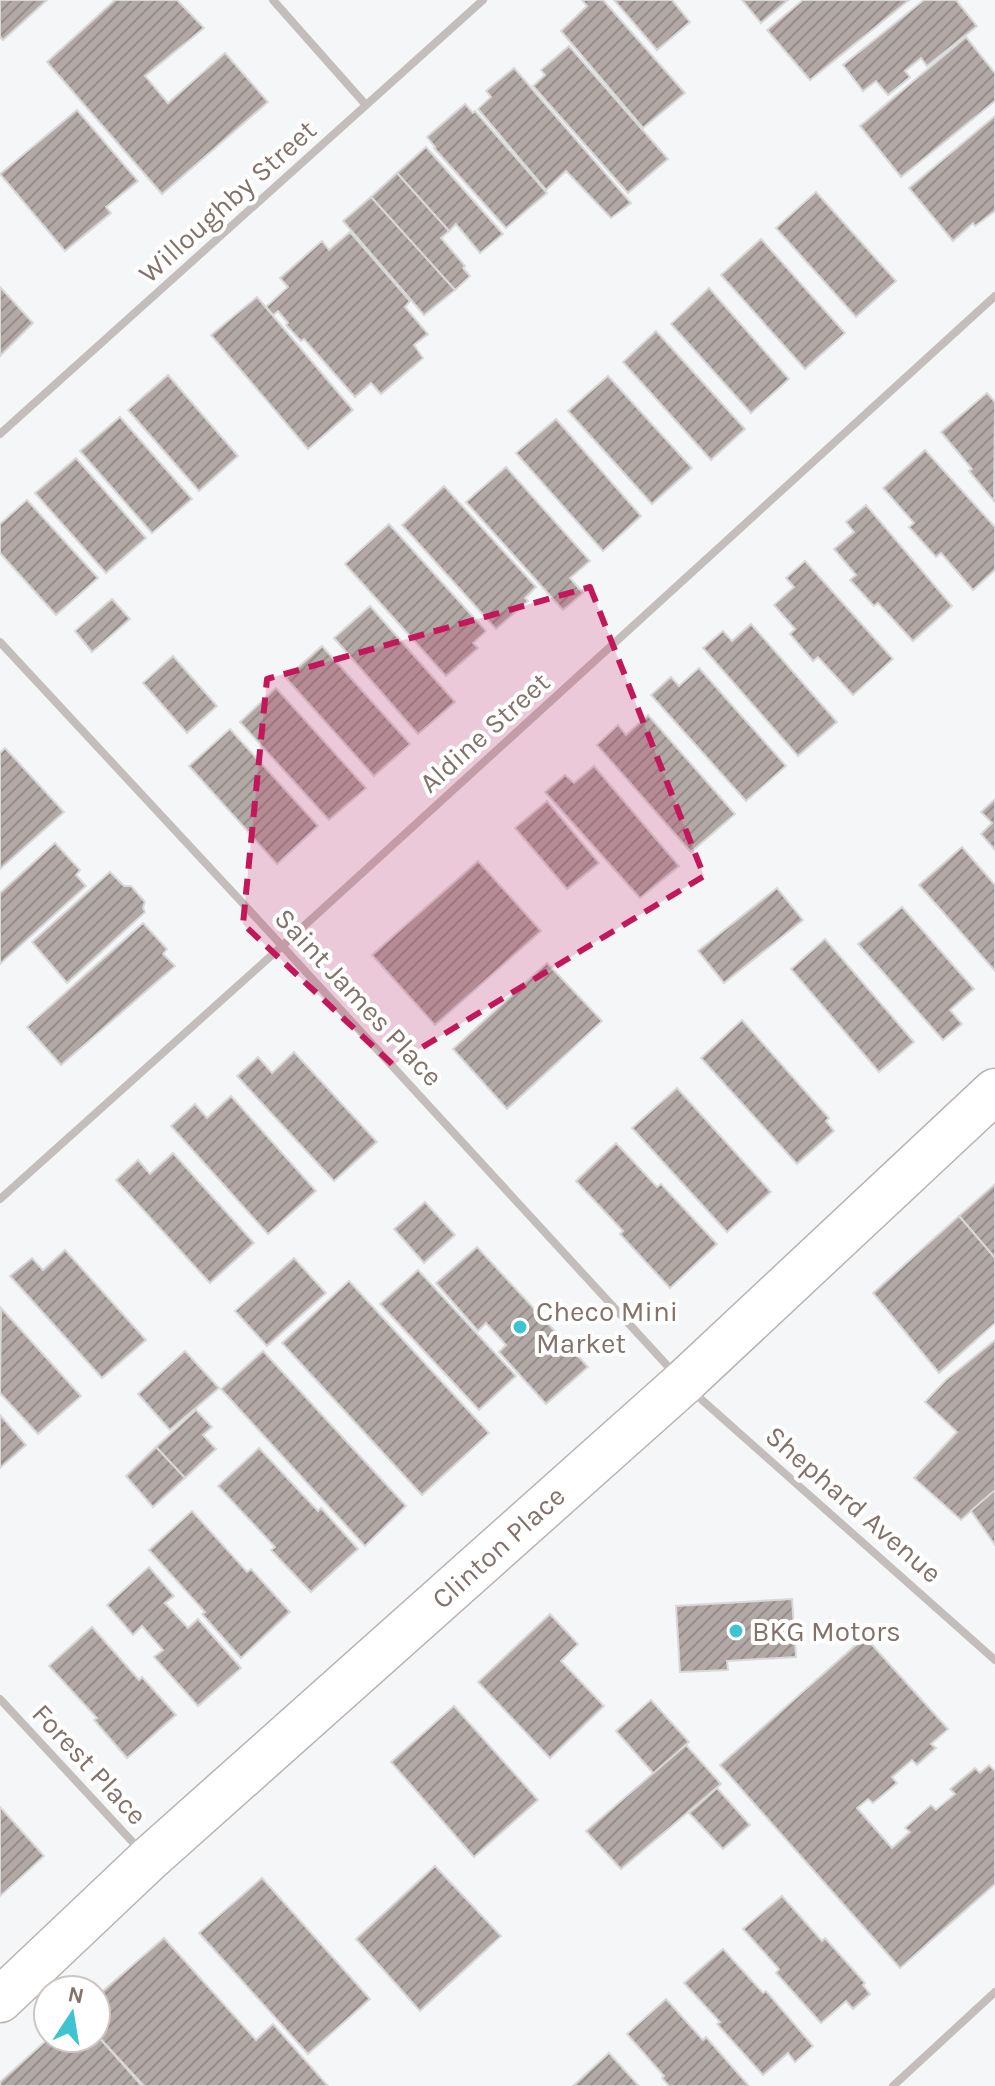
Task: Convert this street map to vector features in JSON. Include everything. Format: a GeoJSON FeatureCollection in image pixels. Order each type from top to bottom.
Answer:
{"type":"FeatureCollection","features":[{"type":"Feature","properties":{"kind":"street"},"geometry":{"type":"LineString","coordinates":[[273,0],[366,105]]}},
{"type":"Feature","properties":{"kind":"street","name":"Willoughby Street"},"geometry":{"type":"LineString","coordinates":[[0,434],[483,0]]}},
{"type":"Feature","properties":{"kind":"street","name":"Aldine Street"},"geometry":{"type":"LineString","coordinates":[[0,1199],[995,296]]}},
{"type":"Feature","properties":{"kind":"street","name":"Saint James Place"},"geometry":{"type":"LineString","coordinates":[[0,642],[683,1383]]}},
{"type":"Feature","properties":{"kind":"street","name":"Clinton Place"},"geometry":{"type":"LineString","coordinates":[[0,2000],[149,1859],[683,1383],[995,1091]]}},
{"type":"Feature","properties":{"kind":"street","name":"Shephard Avenue"},"geometry":{"type":"LineString","coordinates":[[683,1383],[995,1660]]}},
{"type":"Feature","properties":{"kind":"street","name":"Forest Place"},"geometry":{"type":"LineString","coordinates":[[0,1699],[149,1859]]}},
{"type":"Feature","properties":{"kind":"street"},"geometry":{"type":"LineString","coordinates":[[893,2086],[995,1992]]}},
{"type":"Feature","properties":{"kind":"highlighted area"},"geometry":{"type":"Polygon","coordinates":[[[590,587],[704,876],[393,1065],[243,924],[267,679],[590,587]]]}},
{"type":"Feature","properties":{"kind":"building"},"geometry":{"type":"Polygon","coordinates":[[[0,0],[47,0],[3,40],[0,37],[0,0]]]}},
{"type":"Feature","properties":{"kind":"building"},"geometry":{"type":"Polygon","coordinates":[[[115,0],[177,0],[204,28],[145,76],[168,103],[225,53],[268,102],[162,194],[47,62],[115,0]]]}},
{"type":"Feature","properties":{"kind":"building"},"geometry":{"type":"Polygon","coordinates":[[[582,0],[603,0],[685,93],[643,128],[561,31],[587,6],[582,0]]]}},
{"type":"Feature","properties":{"kind":"building"},"geometry":{"type":"Polygon","coordinates":[[[614,0],[672,0],[690,22],[657,50],[614,0]]]}},
{"type":"Feature","properties":{"kind":"building"},"geometry":{"type":"Polygon","coordinates":[[[742,0],[788,0],[761,23],[742,0]]]}},
{"type":"Feature","properties":{"kind":"building"},"geometry":{"type":"Polygon","coordinates":[[[803,0],[909,0],[810,80],[767,30],[803,0]]]}},
{"type":"Feature","properties":{"kind":"building"},"geometry":{"type":"Polygon","coordinates":[[[924,0],[956,0],[977,26],[927,66],[921,58],[905,71],[910,77],[888,95],[876,81],[863,91],[843,65],[924,0]]]}},
{"type":"Feature","properties":{"kind":"building"},"geometry":{"type":"Polygon","coordinates":[[[966,37],[995,73],[995,101],[901,177],[860,126],[966,37]]]}},
{"type":"Feature","properties":{"kind":"building"},"geometry":{"type":"Polygon","coordinates":[[[569,46],[668,159],[628,193],[533,86],[545,75],[541,70],[569,46]]]}},
{"type":"Feature","properties":{"kind":"building"},"geometry":{"type":"Polygon","coordinates":[[[514,68],[631,203],[611,218],[566,171],[546,190],[478,109],[491,97],[486,91],[514,68]]]}},
{"type":"Feature","properties":{"kind":"building"},"geometry":{"type":"Polygon","coordinates":[[[465,104],[473,113],[475,111],[547,193],[506,228],[427,137],[465,104]]]}},
{"type":"Feature","properties":{"kind":"building"},"geometry":{"type":"Polygon","coordinates":[[[77,110],[138,181],[106,207],[111,213],[65,251],[0,174],[77,110]]]}},
{"type":"Feature","properties":{"kind":"building"},"geometry":{"type":"Polygon","coordinates":[[[995,116],[995,211],[975,226],[973,223],[953,241],[909,188],[995,116]]]}},
{"type":"Feature","properties":{"kind":"building"},"geometry":{"type":"Polygon","coordinates":[[[426,147],[503,234],[480,253],[456,224],[449,231],[397,173],[426,147]]]}},
{"type":"Feature","properties":{"kind":"building"},"geometry":{"type":"Polygon","coordinates":[[[397,173],[449,231],[441,238],[470,276],[455,290],[371,197],[397,173]]]}},
{"type":"Feature","properties":{"kind":"building"},"geometry":{"type":"Polygon","coordinates":[[[816,192],[896,281],[856,317],[776,228],[816,192]]]}},
{"type":"Feature","properties":{"kind":"building"},"geometry":{"type":"Polygon","coordinates":[[[371,197],[455,290],[424,315],[343,221],[371,197]]]}},
{"type":"Feature","properties":{"kind":"building"},"geometry":{"type":"Polygon","coordinates":[[[350,232],[410,301],[405,307],[428,334],[414,345],[423,358],[381,394],[371,383],[355,397],[304,339],[301,341],[286,325],[288,323],[278,311],[273,315],[266,307],[288,287],[280,278],[322,241],[329,250],[350,232]]]}},
{"type":"Feature","properties":{"kind":"building"},"geometry":{"type":"Polygon","coordinates":[[[761,239],[845,333],[805,369],[721,275],[761,239]]]}},
{"type":"Feature","properties":{"kind":"building"},"geometry":{"type":"Polygon","coordinates":[[[0,287],[33,323],[0,356],[0,287]]]}},
{"type":"Feature","properties":{"kind":"building"},"geometry":{"type":"Polygon","coordinates":[[[709,288],[789,379],[751,413],[671,324],[709,288]]]}},
{"type":"Feature","properties":{"kind":"building"},"geometry":{"type":"Polygon","coordinates":[[[257,297],[353,410],[308,449],[211,335],[257,297]]]}},
{"type":"Feature","properties":{"kind":"building"},"geometry":{"type":"Polygon","coordinates":[[[656,331],[745,429],[711,460],[623,362],[656,331]]]}},
{"type":"Feature","properties":{"kind":"building"},"geometry":{"type":"Polygon","coordinates":[[[168,375],[238,456],[199,491],[128,410],[168,375]]]}},
{"type":"Feature","properties":{"kind":"building"},"geometry":{"type":"Polygon","coordinates":[[[608,376],[692,468],[652,504],[568,411],[608,376]]]}},
{"type":"Feature","properties":{"kind":"building"},"geometry":{"type":"Polygon","coordinates":[[[987,393],[995,402],[994,501],[941,432],[987,393]]]}},
{"type":"Feature","properties":{"kind":"building"},"geometry":{"type":"Polygon","coordinates":[[[120,417],[192,499],[152,533],[80,451],[120,417]]]}},
{"type":"Feature","properties":{"kind":"building"},"geometry":{"type":"Polygon","coordinates":[[[556,419],[641,516],[603,551],[516,453],[556,419]]]}},
{"type":"Feature","properties":{"kind":"building"},"geometry":{"type":"Polygon","coordinates":[[[925,450],[995,527],[995,570],[973,590],[941,553],[936,557],[909,527],[914,523],[883,488],[925,450]]]}},
{"type":"Feature","properties":{"kind":"building"},"geometry":{"type":"Polygon","coordinates":[[[76,458],[146,538],[106,573],[35,493],[76,458]]]}},
{"type":"Feature","properties":{"kind":"building"},"geometry":{"type":"Polygon","coordinates":[[[506,467],[590,561],[570,578],[583,593],[563,610],[466,502],[506,467]]]}},
{"type":"Feature","properties":{"kind":"building"},"geometry":{"type":"Polygon","coordinates":[[[444,486],[536,587],[525,598],[528,601],[496,629],[402,525],[444,486]]]}},
{"type":"Feature","properties":{"kind":"building"},"geometry":{"type":"Polygon","coordinates":[[[27,500],[98,578],[56,615],[0,553],[0,524],[27,500]]]}},
{"type":"Feature","properties":{"kind":"building"},"geometry":{"type":"Polygon","coordinates":[[[866,505],[952,606],[913,641],[878,603],[874,606],[850,580],[856,575],[834,549],[854,532],[846,522],[866,505]]]}},
{"type":"Feature","properties":{"kind":"building"},"geometry":{"type":"Polygon","coordinates":[[[389,524],[486,631],[473,643],[478,648],[446,676],[345,564],[389,524]]]}},
{"type":"Feature","properties":{"kind":"building"},"geometry":{"type":"Polygon","coordinates":[[[805,561],[893,659],[853,695],[818,657],[813,661],[790,634],[795,629],[774,605],[794,587],[786,578],[805,561]]]}},
{"type":"Feature","properties":{"kind":"building"},"geometry":{"type":"Polygon","coordinates":[[[112,599],[130,619],[92,652],[75,631],[112,599]]]}},
{"type":"Feature","properties":{"kind":"building"},"geometry":{"type":"Polygon","coordinates":[[[370,606],[455,702],[418,734],[334,638],[370,606]]]}},
{"type":"Feature","properties":{"kind":"building"},"geometry":{"type":"Polygon","coordinates":[[[751,624],[837,722],[798,756],[703,648],[723,631],[732,641],[751,624]]]}},
{"type":"Feature","properties":{"kind":"building"},"geometry":{"type":"Polygon","coordinates":[[[322,646],[410,744],[374,776],[286,678],[322,646]]]}},
{"type":"Feature","properties":{"kind":"building"},"geometry":{"type":"Polygon","coordinates":[[[173,656],[217,706],[187,733],[143,683],[173,656]]]}},
{"type":"Feature","properties":{"kind":"building"},"geometry":{"type":"Polygon","coordinates":[[[699,668],[786,766],[746,801],[651,695],[671,677],[679,686],[699,668]]]}},
{"type":"Feature","properties":{"kind":"building"},"geometry":{"type":"Polygon","coordinates":[[[276,688],[366,788],[329,820],[240,722],[276,688]]]}},
{"type":"Feature","properties":{"kind":"building"},"geometry":{"type":"Polygon","coordinates":[[[648,715],[735,814],[691,852],[597,745],[618,725],[626,735],[648,715]]]}},
{"type":"Feature","properties":{"kind":"building"},"geometry":{"type":"Polygon","coordinates":[[[230,729],[318,826],[277,864],[189,766],[230,729]]]}},
{"type":"Feature","properties":{"kind":"building"},"geometry":{"type":"Polygon","coordinates":[[[5,748],[64,812],[0,869],[0,753],[5,748]]]}},
{"type":"Feature","properties":{"kind":"building"},"geometry":{"type":"Polygon","coordinates":[[[594,766],[679,866],[640,898],[545,792],[565,775],[574,783],[594,766]]]}},
{"type":"Feature","properties":{"kind":"building"},"geometry":{"type":"Polygon","coordinates":[[[995,799],[995,850],[981,834],[992,823],[981,812],[995,799]]]}},
{"type":"Feature","properties":{"kind":"building"},"geometry":{"type":"Polygon","coordinates":[[[547,801],[599,863],[567,889],[515,828],[547,801]]]}},
{"type":"Feature","properties":{"kind":"building"},"geometry":{"type":"Polygon","coordinates":[[[55,843],[80,870],[76,875],[86,886],[0,964],[0,893],[55,843]]]}},
{"type":"Feature","properties":{"kind":"building"},"geometry":{"type":"Polygon","coordinates":[[[962,847],[995,885],[995,971],[919,885],[962,847]]]}},
{"type":"Feature","properties":{"kind":"building"},"geometry":{"type":"Polygon","coordinates":[[[478,861],[541,931],[435,1025],[372,955],[478,861]]]}},
{"type":"Feature","properties":{"kind":"building"},"geometry":{"type":"Polygon","coordinates":[[[110,872],[124,886],[131,886],[145,902],[145,912],[67,983],[32,942],[110,872]]]}},
{"type":"Feature","properties":{"kind":"building"},"geometry":{"type":"Polygon","coordinates":[[[777,888],[803,920],[724,983],[698,951],[777,888]]]}},
{"type":"Feature","properties":{"kind":"building"},"geometry":{"type":"Polygon","coordinates":[[[902,907],[974,989],[950,1010],[962,1024],[943,1040],[858,944],[902,907]]]}},
{"type":"Feature","properties":{"kind":"building"},"geometry":{"type":"Polygon","coordinates":[[[143,923],[167,949],[163,954],[175,966],[61,1065],[27,1027],[143,923]]]}},
{"type":"Feature","properties":{"kind":"building"},"geometry":{"type":"Polygon","coordinates":[[[825,939],[914,1042],[879,1072],[791,969],[825,939]]]}},
{"type":"Feature","properties":{"kind":"building"},"geometry":{"type":"Polygon","coordinates":[[[547,963],[602,1021],[507,1109],[453,1049],[547,963]]]}},
{"type":"Feature","properties":{"kind":"building"},"geometry":{"type":"Polygon","coordinates":[[[742,1020],[829,1118],[826,1121],[834,1131],[797,1164],[701,1058],[742,1020]]]}},
{"type":"Feature","properties":{"kind":"building"},"geometry":{"type":"Polygon","coordinates":[[[294,1052],[377,1142],[334,1181],[237,1076],[258,1057],[272,1073],[294,1052]]]}},
{"type":"Feature","properties":{"kind":"building"},"geometry":{"type":"Polygon","coordinates":[[[677,1088],[771,1192],[727,1232],[632,1128],[677,1088]]]}},
{"type":"Feature","properties":{"kind":"building"},"geometry":{"type":"Polygon","coordinates":[[[231,1096],[316,1191],[268,1234],[171,1126],[195,1104],[207,1118],[231,1096]]]}},
{"type":"Feature","properties":{"kind":"building"},"geometry":{"type":"Polygon","coordinates":[[[616,1143],[657,1187],[661,1184],[717,1244],[670,1288],[576,1181],[616,1143]]]}},
{"type":"Feature","properties":{"kind":"building"},"geometry":{"type":"Polygon","coordinates":[[[173,1153],[254,1243],[210,1283],[116,1180],[138,1160],[150,1174],[173,1153]]]}},
{"type":"Feature","properties":{"kind":"building"},"geometry":{"type":"Polygon","coordinates":[[[995,1184],[995,1256],[994,1257],[959,1216],[995,1184]]]}},
{"type":"Feature","properties":{"kind":"building"},"geometry":{"type":"Polygon","coordinates":[[[425,1202],[455,1235],[424,1263],[394,1229],[425,1202]]]}},
{"type":"Feature","properties":{"kind":"building"},"geometry":{"type":"Polygon","coordinates":[[[959,1216],[995,1258],[995,1323],[939,1373],[873,1293],[959,1216]]]}},
{"type":"Feature","properties":{"kind":"building","name":"Checo Mini Market"},"geometry":{"type":"Polygon","coordinates":[[[477,1247],[588,1367],[546,1404],[499,1352],[506,1345],[486,1323],[478,1331],[436,1283],[477,1247]]]}},
{"type":"Feature","properties":{"kind":"building"},"geometry":{"type":"Polygon","coordinates":[[[65,1250],[146,1340],[102,1378],[10,1276],[32,1258],[43,1270],[65,1250]]]}},
{"type":"Feature","properties":{"kind":"building"},"geometry":{"type":"Polygon","coordinates":[[[294,1258],[326,1293],[267,1346],[235,1311],[294,1258]]]}},
{"type":"Feature","properties":{"kind":"building"},"geometry":{"type":"Polygon","coordinates":[[[418,1270],[516,1376],[479,1410],[380,1304],[418,1270]]]}},
{"type":"Feature","properties":{"kind":"building"},"geometry":{"type":"Polygon","coordinates":[[[349,1281],[489,1433],[422,1495],[282,1343],[349,1281]]]}},
{"type":"Feature","properties":{"kind":"building"},"geometry":{"type":"Polygon","coordinates":[[[1,1308],[81,1396],[38,1434],[0,1393],[1,1308]]]}},
{"type":"Feature","properties":{"kind":"building"},"geometry":{"type":"Polygon","coordinates":[[[995,1340],[995,1490],[961,1520],[914,1478],[957,1432],[925,1402],[946,1380],[995,1340]]]}},
{"type":"Feature","properties":{"kind":"building"},"geometry":{"type":"Polygon","coordinates":[[[185,1351],[219,1388],[170,1430],[138,1394],[185,1351]]]}},
{"type":"Feature","properties":{"kind":"building"},"geometry":{"type":"Polygon","coordinates":[[[263,1351],[406,1506],[365,1546],[221,1389],[263,1351]]]}},
{"type":"Feature","properties":{"kind":"building"},"geometry":{"type":"Polygon","coordinates":[[[196,1410],[212,1427],[203,1435],[216,1449],[185,1478],[156,1447],[196,1410]]]}},
{"type":"Feature","properties":{"kind":"building"},"geometry":{"type":"Polygon","coordinates":[[[0,1415],[26,1445],[0,1468],[0,1415]]]}},
{"type":"Feature","properties":{"kind":"building"},"geometry":{"type":"Polygon","coordinates":[[[156,1447],[185,1478],[153,1507],[126,1476],[156,1447]]]}},
{"type":"Feature","properties":{"kind":"building"},"geometry":{"type":"Polygon","coordinates":[[[259,1448],[358,1549],[311,1592],[271,1550],[275,1547],[218,1486],[259,1448]]]}},
{"type":"Feature","properties":{"kind":"building"},"geometry":{"type":"Polygon","coordinates":[[[995,1490],[995,1545],[971,1511],[995,1490]]]}},
{"type":"Feature","properties":{"kind":"building"},"geometry":{"type":"Polygon","coordinates":[[[192,1511],[247,1572],[251,1569],[290,1612],[241,1658],[202,1614],[205,1612],[149,1550],[192,1511]]]}},
{"type":"Feature","properties":{"kind":"building"},"geometry":{"type":"Polygon","coordinates":[[[149,1567],[174,1596],[165,1603],[188,1628],[198,1619],[241,1668],[198,1706],[154,1657],[163,1650],[142,1626],[133,1635],[107,1605],[149,1567]]]}},
{"type":"Feature","properties":{"kind":"building","name":"BKG Motors"},"geometry":{"type":"Polygon","coordinates":[[[792,1599],[796,1657],[727,1661],[728,1670],[680,1672],[676,1606],[792,1599]]]}},
{"type":"Feature","properties":{"kind":"building"},"geometry":{"type":"Polygon","coordinates":[[[550,1614],[578,1644],[561,1661],[604,1706],[550,1758],[478,1682],[550,1614]]]}},
{"type":"Feature","properties":{"kind":"building"},"geometry":{"type":"Polygon","coordinates":[[[92,1627],[139,1680],[142,1677],[176,1715],[127,1758],[94,1720],[97,1718],[49,1666],[92,1627]]]}},
{"type":"Feature","properties":{"kind":"building"},"geometry":{"type":"Polygon","coordinates":[[[865,1637],[948,1729],[931,1744],[936,1748],[917,1765],[912,1760],[892,1777],[897,1783],[873,1803],[868,1799],[857,1808],[892,1848],[910,1832],[905,1828],[931,1805],[936,1810],[955,1794],[950,1789],[975,1768],[980,1773],[989,1765],[995,1771],[995,1884],[900,1968],[720,1765],[865,1637]]]}},
{"type":"Feature","properties":{"kind":"building"},"geometry":{"type":"Polygon","coordinates":[[[651,1700],[689,1742],[654,1774],[616,1731],[651,1700]]]}},
{"type":"Feature","properties":{"kind":"building"},"geometry":{"type":"Polygon","coordinates":[[[454,1706],[538,1800],[474,1857],[391,1762],[454,1706]]]}},
{"type":"Feature","properties":{"kind":"building"},"geometry":{"type":"Polygon","coordinates":[[[686,1745],[721,1784],[621,1869],[586,1831],[686,1745]]]}},
{"type":"Feature","properties":{"kind":"building"},"geometry":{"type":"Polygon","coordinates":[[[717,1788],[750,1825],[723,1849],[689,1813],[717,1788]]]}},
{"type":"Feature","properties":{"kind":"building"},"geometry":{"type":"Polygon","coordinates":[[[0,1807],[44,1856],[0,1896],[0,1807]]]}},
{"type":"Feature","properties":{"kind":"building"},"geometry":{"type":"Polygon","coordinates":[[[435,1866],[501,1936],[420,2011],[356,1939],[435,1866]]]}},
{"type":"Feature","properties":{"kind":"building"},"geometry":{"type":"Polygon","coordinates":[[[262,1878],[370,1999],[308,2054],[199,1933],[262,1878]]]}},
{"type":"Feature","properties":{"kind":"building"},"geometry":{"type":"Polygon","coordinates":[[[782,1896],[865,1983],[863,1985],[870,1994],[853,2009],[846,2001],[821,2023],[776,1973],[779,1969],[743,1929],[782,1896]]]}},
{"type":"Feature","properties":{"kind":"building"},"geometry":{"type":"Polygon","coordinates":[[[164,1938],[256,2040],[273,2024],[328,2086],[144,2086],[112,2051],[112,1983],[164,1938]]]}},
{"type":"Feature","properties":{"kind":"building"},"geometry":{"type":"Polygon","coordinates":[[[723,1949],[763,1993],[766,1991],[813,2046],[795,2062],[788,2053],[763,2075],[684,1983],[723,1949]]]}},
{"type":"Feature","properties":{"kind":"building"},"geometry":{"type":"Polygon","coordinates":[[[666,1999],[703,2040],[706,2037],[749,2086],[669,2086],[627,2034],[666,1999]]]}},
{"type":"Feature","properties":{"kind":"building"},"geometry":{"type":"Polygon","coordinates":[[[112,2052],[142,2086],[0,2086],[0,2082],[32,2053],[112,2052]]]}},
{"type":"Feature","properties":{"kind":"building"},"geometry":{"type":"Polygon","coordinates":[[[609,2053],[639,2086],[573,2086],[609,2053]]]}},
{"type":"Feature","properties":{"kind":"place","name":"Checo Mini Market"},"geometry":{"type":"Point","coordinates":[520,1327]}},
{"type":"Feature","properties":{"kind":"place","name":"BKG Motors"},"geometry":{"type":"Point","coordinates":[736,1631]}}]}
